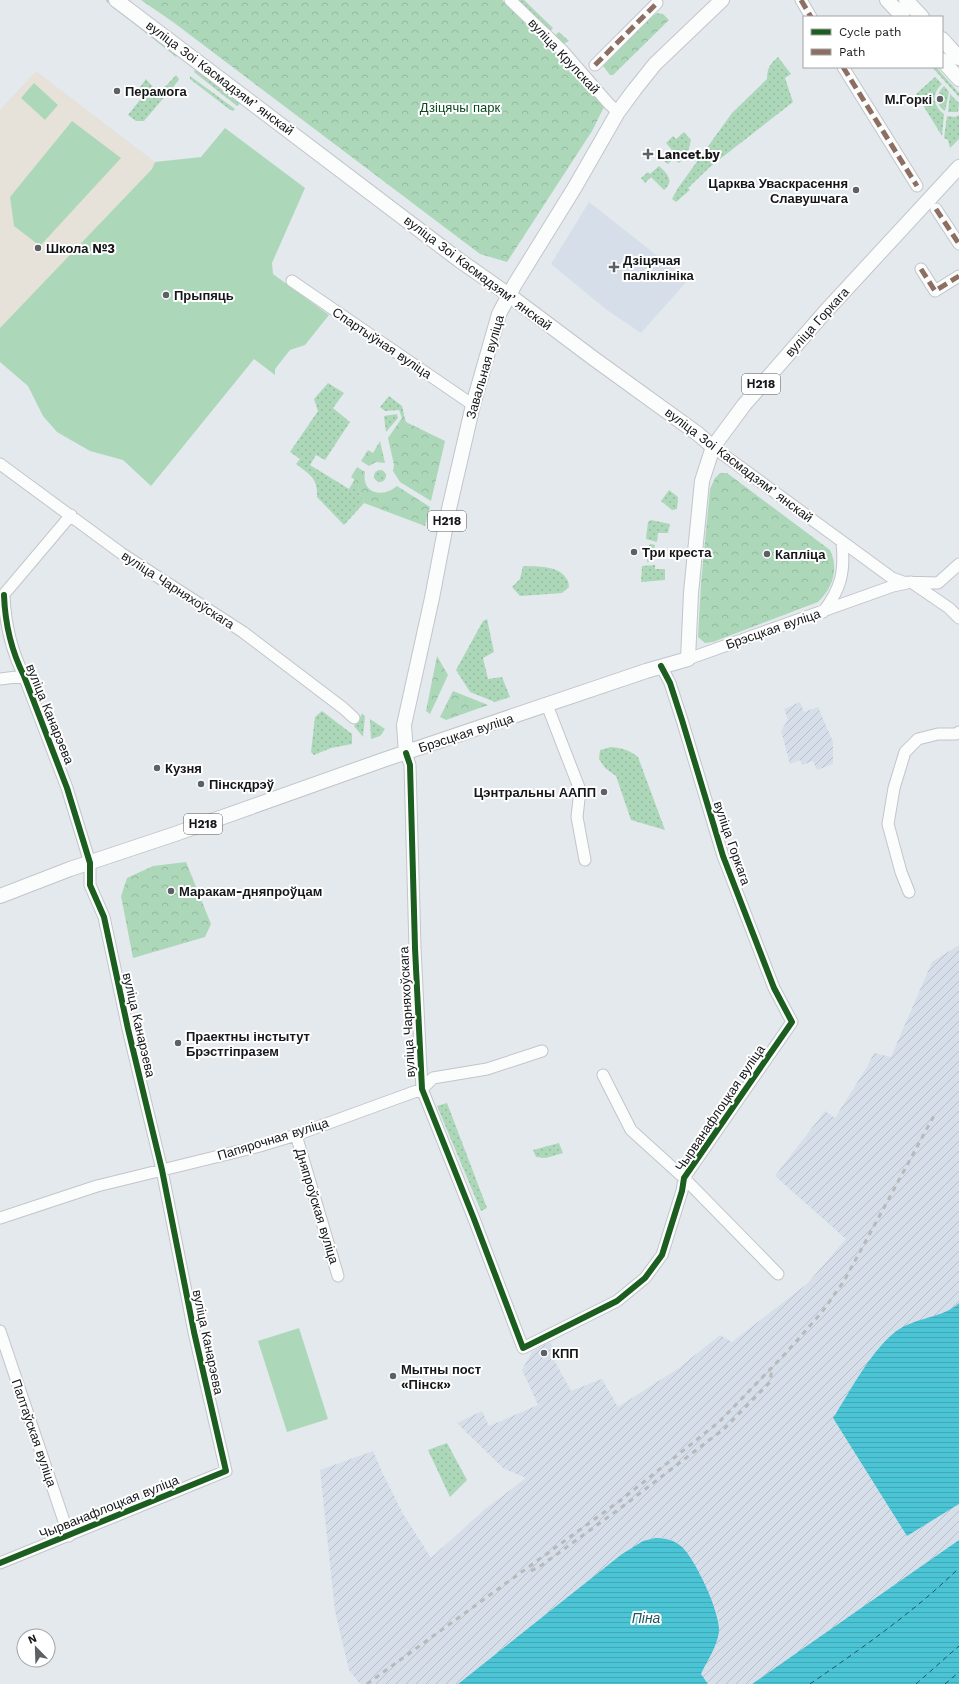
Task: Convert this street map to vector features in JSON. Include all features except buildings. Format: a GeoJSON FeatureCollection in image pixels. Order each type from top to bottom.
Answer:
{"type":"FeatureCollection","features":[{"type":"Feature","properties":{"kind":"main road","name":"вуліца Зоі Касмадзямʼянскай"},"geometry":{"type":"LineString","coordinates":[[116,0],[459,260],[698,434],[713,447]]}},
{"type":"Feature","properties":{"kind":"main road","name":"Завальная вуліца"},"geometry":{"type":"LineString","coordinates":[[406,752],[404,724],[473,405],[500,314],[515,284],[575,187],[618,112],[655,64],[722,0]]}},
{"type":"Feature","properties":{"kind":"main road"},"geometry":{"type":"LineString","coordinates":[[887,0],[902,16]]}},
{"type":"Feature","properties":{"kind":"main road"},"geometry":{"type":"LineString","coordinates":[[906,0],[921,16]]}},
{"type":"Feature","properties":{"kind":"main road"},"geometry":{"type":"LineString","coordinates":[[943,40],[959,58]]}},
{"type":"Feature","properties":{"kind":"main road"},"geometry":{"type":"LineString","coordinates":[[943,61],[959,79]]}},
{"type":"Feature","properties":{"kind":"main road","name":"вуліца Горкага"},"geometry":{"type":"LineString","coordinates":[[688,659],[691,593],[702,481],[713,447],[744,405],[825,312],[959,167]]}},
{"type":"Feature","properties":{"kind":"main road","name":"Брэсцкая вуліца"},"geometry":{"type":"LineString","coordinates":[[0,896],[406,752],[661,666],[688,659]]}},
{"type":"Feature","properties":{"kind":"street","name":"вуліца Крупскай"},"geometry":{"type":"LineString","coordinates":[[510,0],[563,51],[608,104],[618,112]]}},
{"type":"Feature","properties":{"kind":"street"},"geometry":{"type":"LineString","coordinates":[[801,0],[810,16]]}},
{"type":"Feature","properties":{"kind":"street","name":"вуліца Крупскай"},"geometry":{"type":"LineString","coordinates":[[595,65],[657,3]]}},
{"type":"Feature","properties":{"kind":"street"},"geometry":{"type":"LineString","coordinates":[[844,68],[918,186]]}},
{"type":"Feature","properties":{"kind":"street"},"geometry":{"type":"LineString","coordinates":[[936,209],[959,244]]}},
{"type":"Feature","properties":{"kind":"street"},"geometry":{"type":"LineString","coordinates":[[921,269],[935,291],[959,276]]}},
{"type":"Feature","properties":{"kind":"street","name":"Спартыўная вуліца"},"geometry":{"type":"LineString","coordinates":[[292,281],[473,405]]}},
{"type":"Feature","properties":{"kind":"street","name":"вуліца Зоі Касмадзямʼянскай"},"geometry":{"type":"LineString","coordinates":[[713,447],[892,578],[911,582]]}},
{"type":"Feature","properties":{"kind":"street","name":"вуліца Чарняхоўскага"},"geometry":{"type":"LineString","coordinates":[[0,464],[121,553],[243,632],[354,718]]}},
{"type":"Feature","properties":{"kind":"street"},"geometry":{"type":"LineString","coordinates":[[2,597],[71,515]]}},
{"type":"Feature","properties":{"kind":"street"},"geometry":{"type":"LineString","coordinates":[[823,612],[833,599],[842,576],[844,559],[842,542]]}},
{"type":"Feature","properties":{"kind":"street"},"geometry":{"type":"LineString","coordinates":[[911,582],[938,583],[959,564]]}},
{"type":"Feature","properties":{"kind":"street"},"geometry":{"type":"LineString","coordinates":[[911,582],[949,608],[959,618]]}},
{"type":"Feature","properties":{"kind":"street","name":"Брэсцкая вуліца"},"geometry":{"type":"LineString","coordinates":[[688,659],[893,586],[911,582]]}},
{"type":"Feature","properties":{"kind":"street","name":"вуліца Канарэева"},"geometry":{"type":"LineString","coordinates":[[2,597],[8,632],[17,662],[24,676],[67,788],[90,863],[90,884],[104,917],[128,1029],[162,1170],[194,1332],[226,1470]]}},
{"type":"Feature","properties":{"kind":"street","name":"вуліца Горкага"},"geometry":{"type":"LineString","coordinates":[[661,666],[670,683],[723,856],[774,988],[792,1022]]}},
{"type":"Feature","properties":{"kind":"street","name":"вуліца Канарэева"},"geometry":{"type":"LineString","coordinates":[[0,679],[24,676]]}},
{"type":"Feature","properties":{"kind":"street"},"geometry":{"type":"LineString","coordinates":[[547,705],[580,790],[577,817],[585,860]]}},
{"type":"Feature","properties":{"kind":"street"},"geometry":{"type":"LineString","coordinates":[[909,892],[901,872],[888,824],[894,788],[905,752],[918,739],[938,734],[956,734],[959,732]]}},
{"type":"Feature","properties":{"kind":"street","name":"вуліца Чарняхоўскага"},"geometry":{"type":"LineString","coordinates":[[406,752],[410,766],[415,948],[422,1089],[474,1219],[523,1348]]}},
{"type":"Feature","properties":{"kind":"street","name":"Чырванафлоцкая вуліца"},"geometry":{"type":"LineString","coordinates":[[523,1348],[617,1301],[645,1278],[662,1255],[682,1191],[684,1178],[792,1022]]}},
{"type":"Feature","properties":{"kind":"street","name":"Папярочная вуліца"},"geometry":{"type":"LineString","coordinates":[[0,1218],[97,1186],[260,1146],[296,1135],[422,1089],[433,1078],[488,1069],[542,1052]]}},
{"type":"Feature","properties":{"kind":"street"},"geometry":{"type":"LineString","coordinates":[[603,1075],[631,1130],[684,1178],[778,1274]]}},
{"type":"Feature","properties":{"kind":"street","name":"Дняпроўская вуліца"},"geometry":{"type":"LineString","coordinates":[[296,1135],[338,1276]]}},
{"type":"Feature","properties":{"kind":"street","name":"Палтаўская вуліца"},"geometry":{"type":"LineString","coordinates":[[0,1331],[69,1536]]}},
{"type":"Feature","properties":{"kind":"street","name":"Чырванафлоцкая вуліца"},"geometry":{"type":"LineString","coordinates":[[0,1563],[69,1536],[226,1470]]}},
{"type":"Feature","properties":{"kind":"shaded area","name":"Школа №3"},"geometry":{"type":"Polygon","coordinates":[[[36,71],[155,162],[152,169],[0,328],[0,110],[36,71]]]}},
{"type":"Feature","properties":{"kind":"shaded area","name":"Дзіцячая паліклініка"},"geometry":{"type":"Polygon","coordinates":[[[589,202],[688,280],[641,333],[607,310],[551,264],[589,202]]]}},
{"type":"Feature","properties":{"kind":"shaded area"},"geometry":{"type":"Polygon","coordinates":[[[800,702],[804,712],[818,707],[833,742],[833,764],[817,770],[813,761],[802,765],[800,760],[790,764],[781,731],[788,720],[784,709],[800,702]]]}},
{"type":"Feature","properties":{"kind":"shaded area"},"geometry":{"type":"Polygon","coordinates":[[[959,945],[959,1303],[952,1309],[940,1315],[913,1323],[889,1337],[879,1347],[833,1418],[907,1536],[959,1504],[959,1540],[752,1684],[708,1684],[701,1674],[716,1644],[719,1633],[719,1622],[716,1611],[700,1574],[643,1541],[622,1554],[458,1684],[360,1684],[349,1670],[335,1611],[320,1470],[373,1451],[402,1512],[431,1558],[484,1510],[526,1478],[503,1468],[457,1423],[482,1411],[489,1426],[538,1405],[522,1370],[532,1352],[550,1342],[557,1355],[553,1358],[571,1391],[602,1379],[618,1407],[679,1368],[720,1335],[732,1342],[807,1284],[846,1239],[775,1176],[825,1111],[835,1118],[867,1067],[874,1053],[891,1057],[932,962],[959,945]]]}},
{"type":"Feature","properties":{"kind":"green space"},"geometry":{"type":"Polygon","coordinates":[[[106,0],[110,0],[178,55],[176,57],[106,0]]]}},
{"type":"Feature","properties":{"kind":"green space","name":"Дзіцячы парк"},"geometry":{"type":"Polygon","coordinates":[[[141,0],[502,0],[606,103],[592,131],[507,262],[480,254],[173,22],[141,0]]]}},
{"type":"Feature","properties":{"kind":"green space"},"geometry":{"type":"Polygon","coordinates":[[[517,0],[524,0],[553,28],[549,32],[517,0]]]}},
{"type":"Feature","properties":{"kind":"green space"},"geometry":{"type":"Polygon","coordinates":[[[658,13],[663,14],[669,20],[613,75],[610,75],[603,66],[604,62],[652,16],[658,13]]]}},
{"type":"Feature","properties":{"kind":"green space"},"geometry":{"type":"Polygon","coordinates":[[[559,32],[569,41],[563,44],[553,37],[559,32]]]}},
{"type":"Feature","properties":{"kind":"green space"},"geometry":{"type":"Polygon","coordinates":[[[778,57],[791,74],[785,78],[793,102],[711,166],[688,188],[690,190],[676,202],[672,199],[678,188],[732,113],[767,79],[770,66],[778,57]]]}},
{"type":"Feature","properties":{"kind":"green space"},"geometry":{"type":"Polygon","coordinates":[[[933,68],[937,68],[959,93],[959,97],[933,68]]]}},
{"type":"Feature","properties":{"kind":"green space"},"geometry":{"type":"Polygon","coordinates":[[[195,70],[199,70],[240,102],[239,105],[237,106],[194,72],[195,70]]]}},
{"type":"Feature","properties":{"kind":"green space"},"geometry":{"type":"Polygon","coordinates":[[[176,75],[179,79],[178,81],[144,121],[136,121],[128,115],[143,96],[137,91],[146,79],[153,87],[161,88],[166,86],[176,75]]]}},
{"type":"Feature","properties":{"kind":"green space"},"geometry":{"type":"Polygon","coordinates":[[[190,76],[235,109],[233,111],[229,109],[190,79],[190,76]]]}},
{"type":"Feature","properties":{"kind":"green space"},"geometry":{"type":"Polygon","coordinates":[[[935,77],[942,84],[936,92],[935,100],[940,111],[944,114],[942,136],[916,94],[935,77]]]}},
{"type":"Feature","properties":{"kind":"green space"},"geometry":{"type":"Polygon","coordinates":[[[34,83],[58,105],[45,120],[21,98],[34,83]]]}},
{"type":"Feature","properties":{"kind":"green space"},"geometry":{"type":"Polygon","coordinates":[[[944,86],[949,92],[945,111],[938,102],[939,92],[944,86]]]}},
{"type":"Feature","properties":{"kind":"green space"},"geometry":{"type":"Polygon","coordinates":[[[950,94],[959,103],[958,112],[948,112],[950,94]]]}},
{"type":"Feature","properties":{"kind":"green space"},"geometry":{"type":"Polygon","coordinates":[[[959,115],[959,139],[950,148],[948,140],[944,138],[947,116],[955,117],[959,115]]]}},
{"type":"Feature","properties":{"kind":"green space"},"geometry":{"type":"Polygon","coordinates":[[[72,121],[121,158],[40,246],[14,226],[10,197],[72,121]]]}},
{"type":"Feature","properties":{"kind":"green space","name":"Прыпяць"},"geometry":{"type":"Polygon","coordinates":[[[225,128],[305,188],[272,263],[273,274],[329,315],[305,345],[290,350],[275,369],[275,375],[254,359],[151,486],[123,460],[90,451],[57,432],[43,416],[28,386],[0,362],[0,328],[152,169],[155,162],[201,157],[225,128]]]}},
{"type":"Feature","properties":{"kind":"green space"},"geometry":{"type":"Polygon","coordinates":[[[684,132],[691,140],[687,156],[679,163],[673,159],[668,164],[664,161],[667,158],[665,156],[672,150],[666,143],[673,136],[676,139],[684,132]]]}},
{"type":"Feature","properties":{"kind":"green space"},"geometry":{"type":"Polygon","coordinates":[[[659,166],[669,177],[669,183],[664,190],[651,177],[645,183],[641,178],[648,172],[650,174],[659,166]]]}},
{"type":"Feature","properties":{"kind":"green space"},"geometry":{"type":"Polygon","coordinates":[[[328,383],[344,393],[333,408],[350,422],[325,460],[316,455],[310,465],[349,489],[355,479],[364,503],[344,525],[317,497],[316,485],[314,481],[309,474],[296,464],[300,459],[290,452],[318,411],[314,399],[328,383]]]}},
{"type":"Feature","properties":{"kind":"green space"},"geometry":{"type":"Polygon","coordinates":[[[389,396],[402,406],[404,415],[402,418],[399,410],[385,411],[380,407],[389,396]]]}},
{"type":"Feature","properties":{"kind":"green space"},"geometry":{"type":"Polygon","coordinates":[[[397,414],[398,418],[386,432],[384,416],[397,414]]]}},
{"type":"Feature","properties":{"kind":"green space"},"geometry":{"type":"Polygon","coordinates":[[[404,415],[406,422],[445,441],[431,501],[400,482],[393,471],[394,465],[388,438],[404,415]]]}},
{"type":"Feature","properties":{"kind":"green space"},"geometry":{"type":"Polygon","coordinates":[[[380,441],[385,463],[376,462],[369,466],[361,461],[368,450],[373,453],[380,441]]]}},
{"type":"Feature","properties":{"kind":"green space"},"geometry":{"type":"Polygon","coordinates":[[[357,467],[365,472],[366,485],[374,492],[385,492],[397,486],[430,507],[425,526],[364,503],[355,480],[351,477],[357,467]]]}},
{"type":"Feature","properties":{"kind":"green space"},"geometry":{"type":"Polygon","coordinates":[[[380,470],[384,472],[386,476],[384,480],[380,482],[376,480],[374,476],[376,472],[380,470]]]}},
{"type":"Feature","properties":{"kind":"green space"},"geometry":{"type":"Polygon","coordinates":[[[720,473],[727,473],[830,550],[833,557],[834,571],[831,584],[818,602],[713,642],[705,643],[698,637],[701,583],[710,489],[715,478],[720,473]]]}},
{"type":"Feature","properties":{"kind":"green space"},"geometry":{"type":"Polygon","coordinates":[[[669,490],[678,497],[677,509],[672,510],[661,501],[669,490]]]}},
{"type":"Feature","properties":{"kind":"green space"},"geometry":{"type":"Polygon","coordinates":[[[651,520],[670,524],[668,533],[658,533],[657,542],[646,539],[648,522],[651,520]]]}},
{"type":"Feature","properties":{"kind":"green space"},"geometry":{"type":"Polygon","coordinates":[[[649,545],[655,545],[653,562],[647,562],[649,545]]]}},
{"type":"Feature","properties":{"kind":"green space"},"geometry":{"type":"Polygon","coordinates":[[[655,565],[655,569],[665,569],[665,580],[641,582],[642,566],[655,565]]]}},
{"type":"Feature","properties":{"kind":"green space"},"geometry":{"type":"Polygon","coordinates":[[[523,566],[541,567],[558,571],[567,579],[569,587],[562,593],[520,596],[512,587],[520,579],[523,566]]]}},
{"type":"Feature","properties":{"kind":"green space"},"geometry":{"type":"Polygon","coordinates":[[[487,619],[494,652],[483,658],[488,679],[502,677],[510,697],[495,702],[470,692],[456,670],[483,621],[487,619]]]}},
{"type":"Feature","properties":{"kind":"green space"},"geometry":{"type":"Polygon","coordinates":[[[437,656],[448,675],[430,714],[426,711],[437,656]]]}},
{"type":"Feature","properties":{"kind":"green space"},"geometry":{"type":"Polygon","coordinates":[[[453,691],[488,705],[446,720],[440,717],[453,691]]]}},
{"type":"Feature","properties":{"kind":"green space"},"geometry":{"type":"Polygon","coordinates":[[[322,711],[352,734],[352,744],[331,748],[314,755],[311,752],[315,717],[322,711]]]}},
{"type":"Feature","properties":{"kind":"green space"},"geometry":{"type":"Polygon","coordinates":[[[362,714],[365,716],[363,737],[354,726],[362,714]]]}},
{"type":"Feature","properties":{"kind":"green space"},"geometry":{"type":"Polygon","coordinates":[[[370,719],[385,729],[380,736],[371,739],[370,719]]]}},
{"type":"Feature","properties":{"kind":"green space"},"geometry":{"type":"Polygon","coordinates":[[[611,747],[625,750],[638,757],[665,830],[631,820],[616,776],[605,768],[599,759],[600,750],[611,747]]]}},
{"type":"Feature","properties":{"kind":"green space"},"geometry":{"type":"Polygon","coordinates":[[[186,862],[211,924],[205,937],[133,958],[121,896],[127,878],[153,866],[186,862]]]}},
{"type":"Feature","properties":{"kind":"green space"},"geometry":{"type":"Polygon","coordinates":[[[447,1103],[487,1208],[481,1211],[437,1106],[447,1103]]]}},
{"type":"Feature","properties":{"kind":"green space"},"geometry":{"type":"Polygon","coordinates":[[[559,1143],[563,1153],[546,1158],[536,1157],[533,1150],[559,1143]]]}},
{"type":"Feature","properties":{"kind":"green space"},"geometry":{"type":"Polygon","coordinates":[[[299,1328],[328,1419],[287,1432],[258,1341],[299,1328]]]}},
{"type":"Feature","properties":{"kind":"green space"},"geometry":{"type":"Polygon","coordinates":[[[447,1443],[467,1480],[450,1497],[428,1450],[447,1443]]]}},
{"type":"Feature","properties":{"kind":"water"},"geometry":{"type":"Polygon","coordinates":[[[959,1303],[959,1504],[907,1536],[833,1418],[863,1369],[881,1345],[891,1335],[908,1324],[938,1315],[959,1303]]]}},
{"type":"Feature","properties":{"kind":"water","name":"Піна"},"geometry":{"type":"Polygon","coordinates":[[[655,1538],[670,1540],[683,1548],[701,1576],[712,1601],[719,1624],[719,1632],[714,1648],[701,1674],[708,1684],[458,1684],[622,1554],[643,1541],[655,1538]]]}},
{"type":"Feature","properties":{"kind":"water"},"geometry":{"type":"Polygon","coordinates":[[[959,1540],[959,1684],[752,1684],[946,1549],[959,1540]]]}},
{"type":"Feature","properties":{"kind":"ferry route"},"geometry":{"type":"LineString","coordinates":[[810,1684],[906,1615],[959,1568]]}},
{"type":"Feature","properties":{"kind":"ferry route"},"geometry":{"type":"LineString","coordinates":[[916,1684],[959,1646]]}},
{"type":"Feature","properties":{"kind":"ferry route"},"geometry":{"type":"LineString","coordinates":[[945,1684],[959,1672]]}},
{"type":"Feature","properties":{"kind":"railway"},"geometry":{"type":"LineString","coordinates":[[367,1684],[621,1500],[719,1422],[786,1353],[822,1312],[844,1281],[936,1112]]}},
{"type":"Feature","properties":{"kind":"railway"},"geometry":{"type":"LineString","coordinates":[[531,1571],[542,1565],[622,1507],[725,1428],[770,1382],[772,1368]]}},
{"type":"Feature","properties":{"kind":"marked path"},"geometry":{"type":"LineString","coordinates":[[801,0],[810,16]]}},
{"type":"Feature","properties":{"kind":"marked path"},"geometry":{"type":"LineString","coordinates":[[595,65],[657,3]]}},
{"type":"Feature","properties":{"kind":"marked path"},"geometry":{"type":"LineString","coordinates":[[844,68],[917,186]]}},
{"type":"Feature","properties":{"kind":"marked path"},"geometry":{"type":"LineString","coordinates":[[936,209],[959,244]]}},
{"type":"Feature","properties":{"kind":"marked path"},"geometry":{"type":"LineString","coordinates":[[921,269],[935,291],[959,276]]}},
{"type":"Feature","properties":{"kind":"cycle path"},"geometry":{"type":"LineString","coordinates":[[0,1563],[226,1471],[194,1332],[162,1170],[128,1029],[104,917],[90,885],[90,863],[67,788],[12,646],[7,626],[4,595]]}},
{"type":"Feature","properties":{"kind":"cycle path"},"geometry":{"type":"LineString","coordinates":[[406,753],[410,765],[415,948],[422,1089],[474,1219],[523,1348],[617,1301],[645,1278],[662,1255],[682,1191],[684,1178],[792,1022],[774,988],[723,856],[670,683],[661,666]]}},
{"type":"Feature","properties":{"kind":"place","name":"Перамога"},"geometry":{"type":"Point","coordinates":[117,91]}},
{"type":"Feature","properties":{"kind":"place","name":"М.Горкі"},"geometry":{"type":"Point","coordinates":[940,99]}},
{"type":"Feature","properties":{"kind":"place","name":"Lancet.by"},"geometry":{"type":"Point","coordinates":[648,154]}},
{"type":"Feature","properties":{"kind":"place","name":"Царква Уваскрасення Славушчага"},"geometry":{"type":"Point","coordinates":[856,190]}},
{"type":"Feature","properties":{"kind":"place","name":"Школа №3"},"geometry":{"type":"Point","coordinates":[38,248]}},
{"type":"Feature","properties":{"kind":"place","name":"Дзіцячая паліклініка"},"geometry":{"type":"Point","coordinates":[614,267]}},
{"type":"Feature","properties":{"kind":"place","name":"Прыпяць"},"geometry":{"type":"Point","coordinates":[166,295]}},
{"type":"Feature","properties":{"kind":"place","name":"Три креста"},"geometry":{"type":"Point","coordinates":[634,552]}},
{"type":"Feature","properties":{"kind":"place","name":"Капліца"},"geometry":{"type":"Point","coordinates":[767,554]}},
{"type":"Feature","properties":{"kind":"place","name":"Кузня"},"geometry":{"type":"Point","coordinates":[157,768]}},
{"type":"Feature","properties":{"kind":"place","name":"Пінскдрэў"},"geometry":{"type":"Point","coordinates":[201,784]}},
{"type":"Feature","properties":{"kind":"place","name":"Цэнтральны ААПП"},"geometry":{"type":"Point","coordinates":[604,792]}},
{"type":"Feature","properties":{"kind":"place","name":"Маракам-дняпроўцам"},"geometry":{"type":"Point","coordinates":[171,891]}},
{"type":"Feature","properties":{"kind":"place","name":"Праектны інстытут Брэстгіпразем"},"geometry":{"type":"Point","coordinates":[178,1043]}},
{"type":"Feature","properties":{"kind":"place","name":"КПП"},"geometry":{"type":"Point","coordinates":[544,1353]}},
{"type":"Feature","properties":{"kind":"place","name":"Мытны пост «Пінск»"},"geometry":{"type":"Point","coordinates":[393,1376]}}]}
